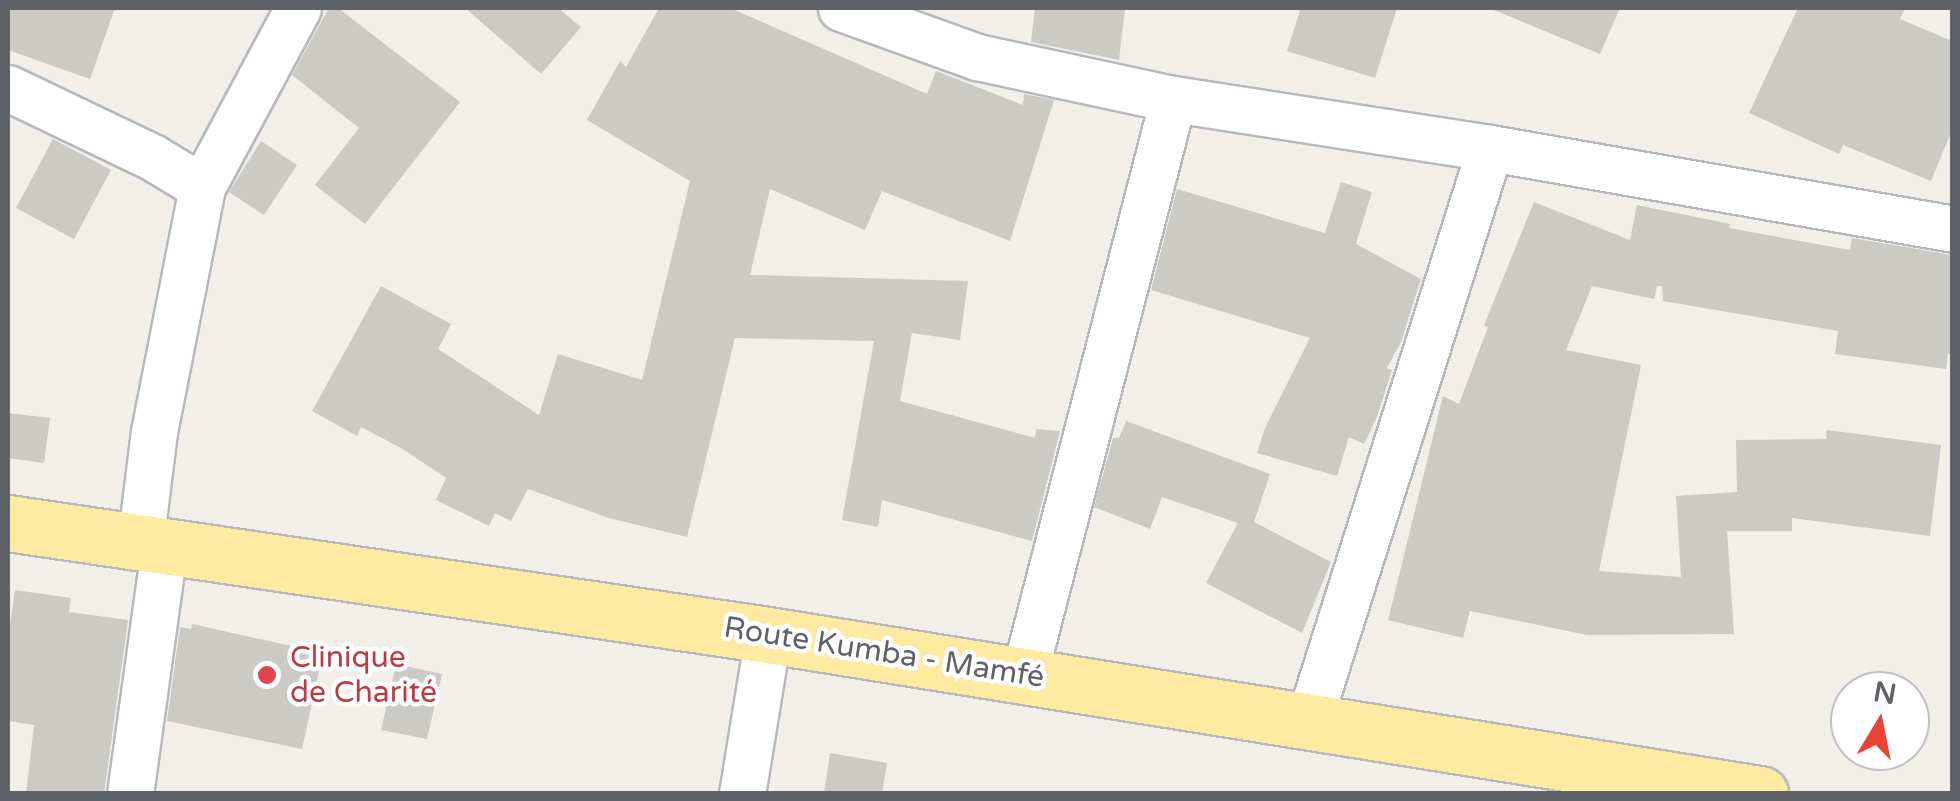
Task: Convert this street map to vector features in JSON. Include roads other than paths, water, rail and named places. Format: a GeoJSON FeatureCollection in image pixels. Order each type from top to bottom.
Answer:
{"type":"FeatureCollection","features":[{"type":"Feature","properties":{"kind":"highway","name":"Route Kumba - Mamfé"},"geometry":{"type":"LineString","coordinates":[[8,523],[768,635],[1750,793]]}},
{"type":"Feature","properties":{"kind":"street"},"geometry":{"type":"LineString","coordinates":[[130,794],[152,546],[154,432],[202,186],[298,8]]}},
{"type":"Feature","properties":{"kind":"street"},"geometry":{"type":"LineString","coordinates":[[841,8],[978,57],[1173,99],[1490,148],[1952,230]]}},
{"type":"Feature","properties":{"kind":"street"},"geometry":{"type":"LineString","coordinates":[[8,88],[152,157],[202,186]]}},
{"type":"Feature","properties":{"kind":"street"},"geometry":{"type":"LineString","coordinates":[[1024,675],[1173,99]]}},
{"type":"Feature","properties":{"kind":"street"},"geometry":{"type":"LineString","coordinates":[[1309,720],[1490,148]]}},
{"type":"Feature","properties":{"kind":"street"},"geometry":{"type":"LineString","coordinates":[[742,794],[768,635]]}},
{"type":"Feature","properties":{"kind":"place","name":"Clinique de Charité"},"geometry":{"type":"Point","coordinates":[267,675]}}]}
